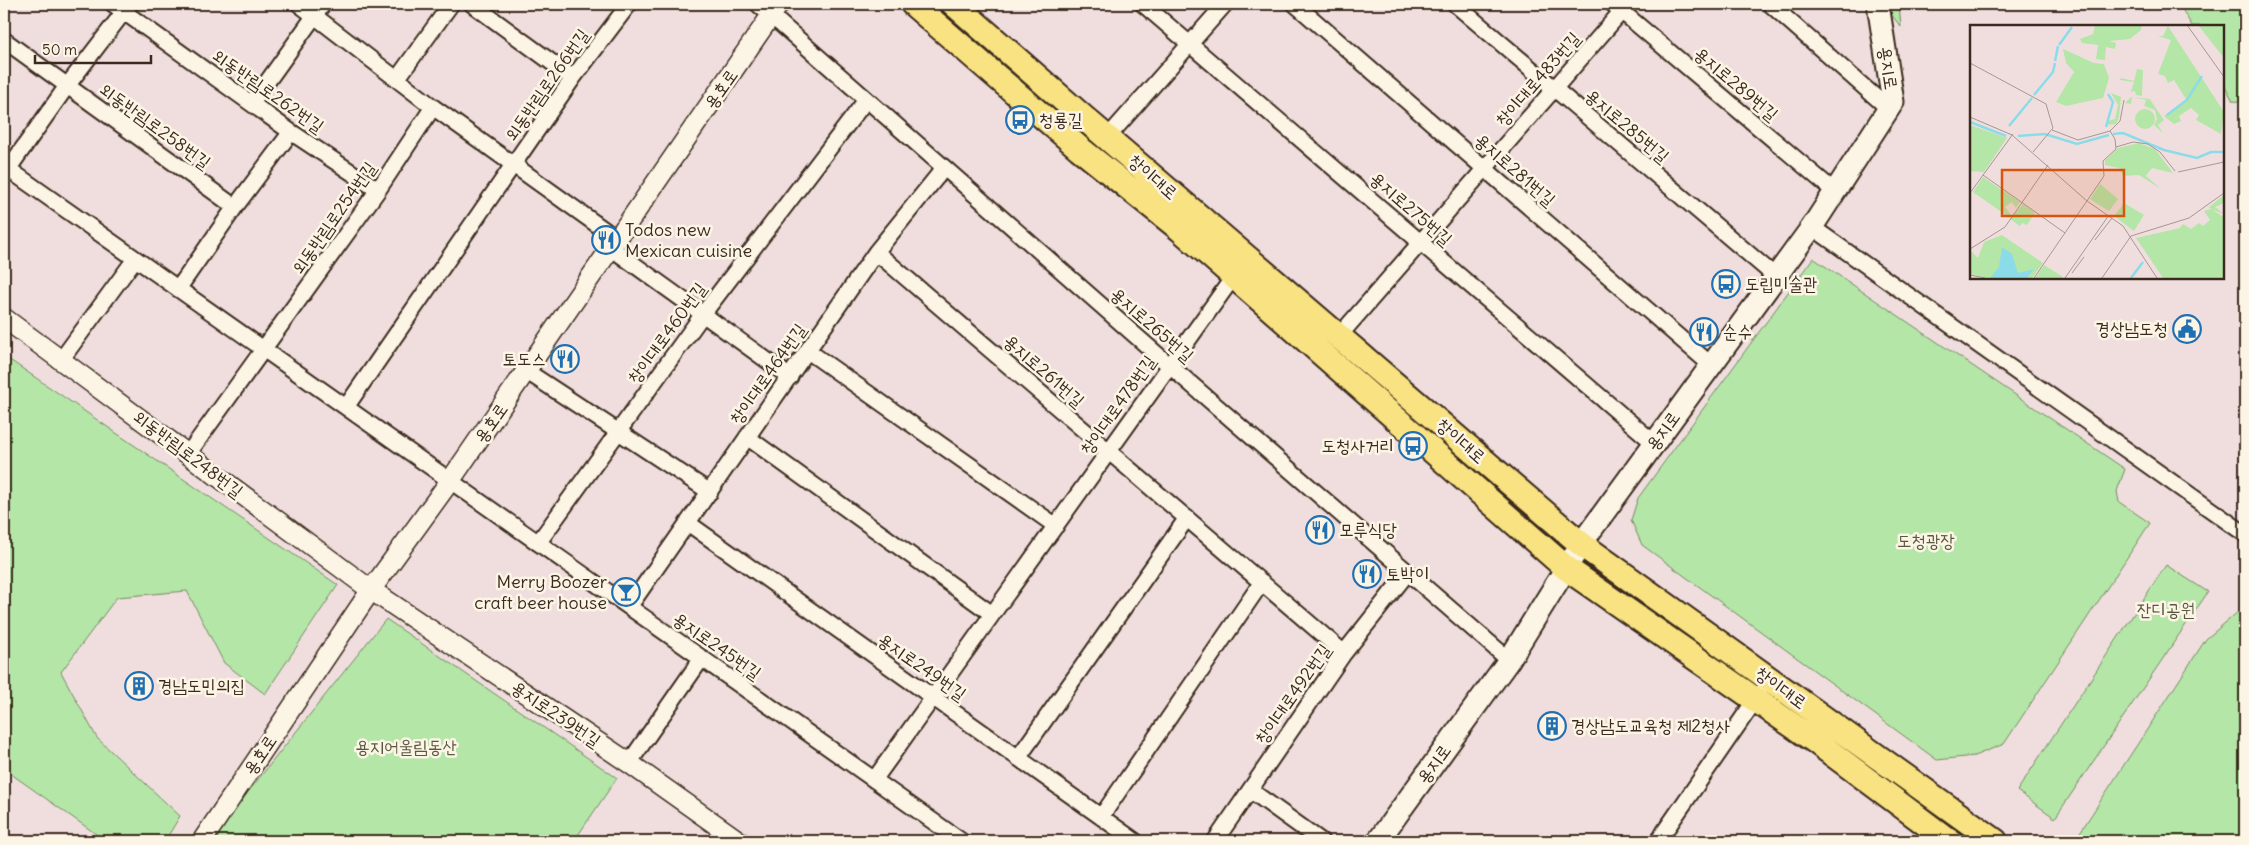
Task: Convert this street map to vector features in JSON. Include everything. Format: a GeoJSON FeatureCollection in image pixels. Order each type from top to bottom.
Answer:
{"type":"FeatureCollection","features":[{"type":"Feature","properties":{"kind":"main road","name":"창이대로"},"geometry":{"type":"LineString","coordinates":[[914,4],[1064,135],[1180,229],[1241,267],[1339,336],[1581,544],[1769,680],[1970,833],[1995,841]]}},
{"type":"Feature","properties":{"kind":"main road","name":"창이대로"},"geometry":{"type":"LineString","coordinates":[[954,4],[1108,138],[1241,267],[1566,568],[1815,741],[1949,841]]}},
{"type":"Feature","properties":{"kind":"main road","name":"용지로"},"geometry":{"type":"LineString","coordinates":[[1378,841],[1509,660],[1581,544],[1812,226],[1893,102],[1878,4]]}},
{"type":"Feature","properties":{"kind":"street","name":"외동반림로266번길"},"geometry":{"type":"LineString","coordinates":[[300,4],[319,9],[397,79],[514,164],[703,314],[790,377]]}},
{"type":"Feature","properties":{"kind":"street"},"geometry":{"type":"LineString","coordinates":[[397,79],[451,4]]}},
{"type":"Feature","properties":{"kind":"street"},"geometry":{"type":"LineString","coordinates":[[472,4],[573,78]]}},
{"type":"Feature","properties":{"kind":"street","name":"외동반림로266번길"},"geometry":{"type":"LineString","coordinates":[[514,164],[573,78],[629,4]]}},
{"type":"Feature","properties":{"kind":"street","name":"용지로275번길"},"geometry":{"type":"LineString","coordinates":[[1142,4],[1654,443]]}},
{"type":"Feature","properties":{"kind":"street"},"geometry":{"type":"LineString","coordinates":[[1108,138],[1225,4]]}},
{"type":"Feature","properties":{"kind":"street","name":"용지로281번길"},"geometry":{"type":"LineString","coordinates":[[1295,4],[1712,365]]}},
{"type":"Feature","properties":{"kind":"street","name":"용지로285번길"},"geometry":{"type":"LineString","coordinates":[[1455,4],[1776,277]]}},
{"type":"Feature","properties":{"kind":"street"},"geometry":{"type":"LineString","coordinates":[[1770,4],[1888,108]]}},
{"type":"Feature","properties":{"kind":"street"},"geometry":{"type":"LineString","coordinates":[[122,6],[67,86],[5,170],[178,289],[450,481]]}},
{"type":"Feature","properties":{"kind":"street","name":"외동반림로262번길"},"geometry":{"type":"LineString","coordinates":[[122,6],[291,132],[378,190]]}},
{"type":"Feature","properties":{"kind":"street","name":"창이대로483번길"},"geometry":{"type":"LineString","coordinates":[[1339,336],[1554,89],[1621,6]]}},
{"type":"Feature","properties":{"kind":"street","name":"용지로289번길"},"geometry":{"type":"LineString","coordinates":[[1621,6],[1835,192]]}},
{"type":"Feature","properties":{"kind":"street","name":"용지로265번길"},"geometry":{"type":"LineString","coordinates":[[770,8],[866,100],[1509,660]]}},
{"type":"Feature","properties":{"kind":"street","name":"용호로"},"geometry":{"type":"LineString","coordinates":[[202,841],[371,590],[450,481],[614,244],[770,8]]}},
{"type":"Feature","properties":{"kind":"street"},"geometry":{"type":"LineString","coordinates":[[252,103],[319,9]]}},
{"type":"Feature","properties":{"kind":"street","name":"외동반림로258번길"},"geometry":{"type":"LineString","coordinates":[[4,40],[235,207]]}},
{"type":"Feature","properties":{"kind":"street","name":"창이대로460번길"},"geometry":{"type":"LineString","coordinates":[[538,543],[703,314],[866,100]]}},
{"type":"Feature","properties":{"kind":"street","name":"외동반림로254번길"},"geometry":{"type":"LineString","coordinates":[[188,454],[378,190],[433,107]]}},
{"type":"Feature","properties":{"kind":"street"},"geometry":{"type":"LineString","coordinates":[[178,289],[235,207],[291,132]]}},
{"type":"Feature","properties":{"kind":"street"},"geometry":{"type":"LineString","coordinates":[[346,407],[514,164]]}},
{"type":"Feature","properties":{"kind":"street","name":"창이대로464번길"},"geometry":{"type":"LineString","coordinates":[[629,607],[876,252],[944,168]]}},
{"type":"Feature","properties":{"kind":"street"},"geometry":{"type":"LineString","coordinates":[[1812,226],[2245,534]]}},
{"type":"Feature","properties":{"kind":"street","name":"용지로261번길"},"geometry":{"type":"LineString","coordinates":[[876,252],[1344,653]]}},
{"type":"Feature","properties":{"kind":"street"},"geometry":{"type":"LineString","coordinates":[[61,360],[135,259]]}},
{"type":"Feature","properties":{"kind":"street","name":"창이대로478번길"},"geometry":{"type":"LineString","coordinates":[[874,780],[1109,452],[1169,365],[1241,267]]}},
{"type":"Feature","properties":{"kind":"street","name":"외동반림로248번길"},"geometry":{"type":"LineString","coordinates":[[4,318],[371,590]]}},
{"type":"Feature","properties":{"kind":"street"},"geometry":{"type":"LineString","coordinates":[[808,350],[1056,526]]}},
{"type":"Feature","properties":{"kind":"street"},"geometry":{"type":"LineString","coordinates":[[526,372],[710,492]]}},
{"type":"Feature","properties":{"kind":"street"},"geometry":{"type":"LineString","coordinates":[[747,437],[992,614]]}},
{"type":"Feature","properties":{"kind":"street","name":"용지로245번길"},"geometry":{"type":"LineString","coordinates":[[450,481],[961,841]]}},
{"type":"Feature","properties":{"kind":"street"},"geometry":{"type":"LineString","coordinates":[[1018,758],[1187,518]]}},
{"type":"Feature","properties":{"kind":"street","name":"용지로249번길"},"geometry":{"type":"LineString","coordinates":[[688,523],[1135,841]]}},
{"type":"Feature","properties":{"kind":"street","name":"창이대로492번길"},"geometry":{"type":"LineString","coordinates":[[1215,841],[1344,653],[1408,572]]}},
{"type":"Feature","properties":{"kind":"street"},"geometry":{"type":"LineString","coordinates":[[1101,817],[1262,582]]}},
{"type":"Feature","properties":{"kind":"street","name":"용지로239번길"},"geometry":{"type":"LineString","coordinates":[[371,590],[629,763],[739,841]]}},
{"type":"Feature","properties":{"kind":"street"},"geometry":{"type":"LineString","coordinates":[[629,763],[702,658]]}},
{"type":"Feature","properties":{"kind":"street"},"geometry":{"type":"LineString","coordinates":[[1658,841],[1769,680]]}},
{"type":"Feature","properties":{"kind":"street"},"geometry":{"type":"LineString","coordinates":[[1250,790],[1321,841]]}},
{"type":"Feature","properties":{"kind":"green space"},"geometry":{"type":"Polygon","coordinates":[[[1887,4],[1899,4],[1901,27],[1887,9],[1887,4]]]}},
{"type":"Feature","properties":{"kind":"green space"},"geometry":{"type":"Polygon","coordinates":[[[2179,4],[2245,4],[2245,102],[2233,101],[2224,84],[2224,25],[2191,25],[2179,4]]]}},
{"type":"Feature","properties":{"kind":"green space","name":"도청광장"},"geometry":{"type":"Polygon","coordinates":[[[1813,258],[2125,469],[2117,491],[2119,502],[2150,523],[2004,744],[1974,756],[1937,760],[1642,545],[1631,520],[1638,498],[1813,258]]]}},
{"type":"Feature","properties":{"kind":"green space"},"geometry":{"type":"Polygon","coordinates":[[[4,356],[338,585],[265,694],[224,663],[187,591],[117,597],[61,672],[97,738],[180,816],[165,841],[106,841],[4,769],[4,356]]]}},
{"type":"Feature","properties":{"kind":"green space","name":"잔디공원"},"geometry":{"type":"Polygon","coordinates":[[[2166,565],[2208,592],[2055,818],[2017,791],[2166,565]]]}},
{"type":"Feature","properties":{"kind":"green space"},"geometry":{"type":"Polygon","coordinates":[[[2245,606],[2245,841],[2075,840],[2206,639],[2245,606]]]}},
{"type":"Feature","properties":{"kind":"green space","name":"용지어울림동산"},"geometry":{"type":"Polygon","coordinates":[[[386,619],[617,778],[574,841],[209,841],[386,619]]]}},
{"type":"Feature","properties":{"kind":"place","name":"청룡길"},"geometry":{"type":"Point","coordinates":[1020,120]}},
{"type":"Feature","properties":{"kind":"place","name":"Todos new Mexican cuisine"},"geometry":{"type":"Point","coordinates":[606,240]}},
{"type":"Feature","properties":{"kind":"place","name":"도립미술관"},"geometry":{"type":"Point","coordinates":[1726,284]}},
{"type":"Feature","properties":{"kind":"place","name":"경상남도청"},"geometry":{"type":"Point","coordinates":[2187,329]}},
{"type":"Feature","properties":{"kind":"place","name":"순수"},"geometry":{"type":"Point","coordinates":[1704,332]}},
{"type":"Feature","properties":{"kind":"place","name":"토도스"},"geometry":{"type":"Point","coordinates":[565,359]}},
{"type":"Feature","properties":{"kind":"place","name":"도청사거리"},"geometry":{"type":"Point","coordinates":[1413,446]}},
{"type":"Feature","properties":{"kind":"place","name":"모루식당"},"geometry":{"type":"Point","coordinates":[1320,530]}},
{"type":"Feature","properties":{"kind":"place","name":"토박이"},"geometry":{"type":"Point","coordinates":[1367,574]}},
{"type":"Feature","properties":{"kind":"place","name":"Merry Boozer craft beer house"},"geometry":{"type":"Point","coordinates":[626,592]}},
{"type":"Feature","properties":{"kind":"place","name":"경남도민의집"},"geometry":{"type":"Point","coordinates":[139,686]}},
{"type":"Feature","properties":{"kind":"place","name":"경상남도교육청 제2청사"},"geometry":{"type":"Point","coordinates":[1552,726]}}]}
